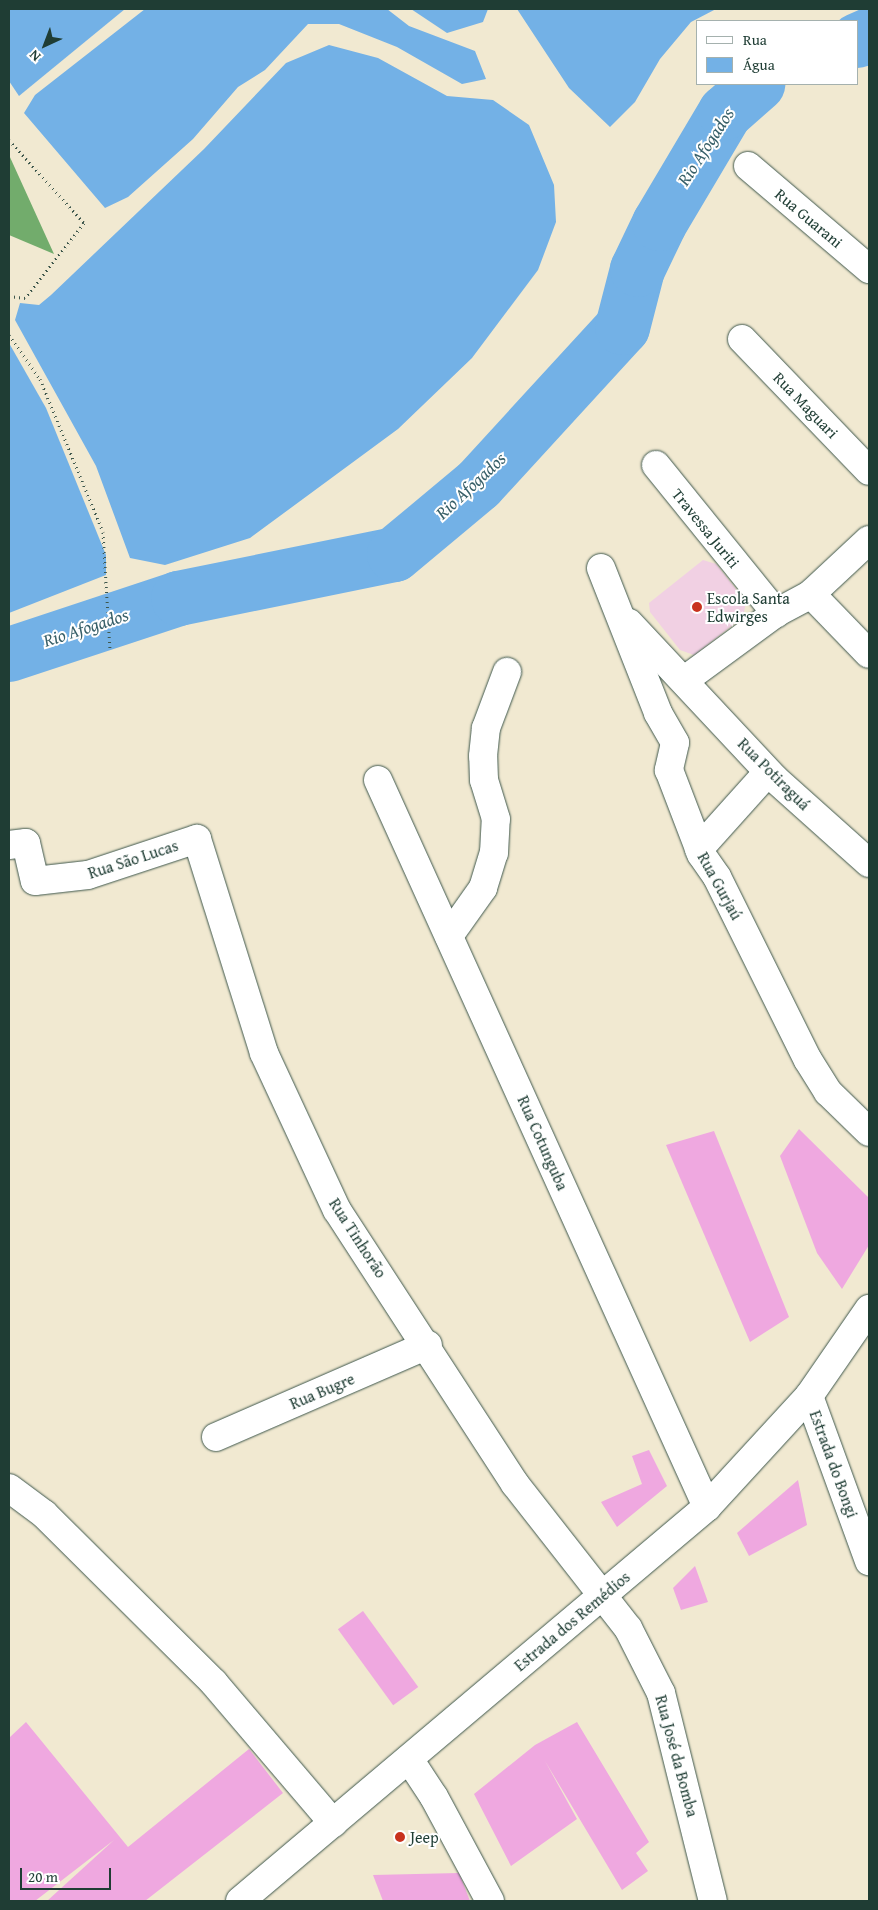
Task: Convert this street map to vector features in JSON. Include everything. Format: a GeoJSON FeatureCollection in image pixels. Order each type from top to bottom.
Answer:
{"type":"FeatureCollection","features":[{"type":"Feature","properties":{"kind":"street","name":"Rua Guarani"},"geometry":{"type":"LineString","coordinates":[[748,166],[869,269]]}},
{"type":"Feature","properties":{"kind":"street","name":"Rua Maguari"},"geometry":{"type":"LineString","coordinates":[[742,339],[869,470]]}},
{"type":"Feature","properties":{"kind":"street","name":"Travessa Juriti"},"geometry":{"type":"LineString","coordinates":[[656,465],[776,613]]}},
{"type":"Feature","properties":{"kind":"street"},"geometry":{"type":"LineString","coordinates":[[686,679],[776,613],[811,594],[869,540]]}},
{"type":"Feature","properties":{"kind":"street","name":"Rua Gurjaú"},"geometry":{"type":"LineString","coordinates":[[601,568],[622,617],[658,713],[675,743],[669,770],[699,849],[808,1060],[828,1092],[869,1132]]}},
{"type":"Feature","properties":{"kind":"street"},"geometry":{"type":"LineString","coordinates":[[811,594],[869,654]]}},
{"type":"Feature","properties":{"kind":"street","name":"Rua Gurjaú"},"geometry":{"type":"LineString","coordinates":[[622,617],[686,679]]}},
{"type":"Feature","properties":{"kind":"street"},"geometry":{"type":"LineString","coordinates":[[450,936],[483,888],[494,853],[496,819],[484,780],[483,756],[486,728],[507,672]]}},
{"type":"Feature","properties":{"kind":"street","name":"Rua Potiraguá"},"geometry":{"type":"LineString","coordinates":[[686,679],[768,772],[869,863]]}},
{"type":"Feature","properties":{"kind":"street"},"geometry":{"type":"LineString","coordinates":[[699,849],[768,772]]}},
{"type":"Feature","properties":{"kind":"street","name":"Rua Cotunguba"},"geometry":{"type":"LineString","coordinates":[[378,780],[707,1507]]}},
{"type":"Feature","properties":{"kind":"street","name":"Rua São Lucas"},"geometry":{"type":"LineString","coordinates":[[9,845],[26,843],[35,881],[88,875],[197,838]]}},
{"type":"Feature","properties":{"kind":"street","name":"Rua Tinhorão"},"geometry":{"type":"LineString","coordinates":[[197,838],[272,1070],[337,1210],[428,1345],[515,1484],[604,1594]]}},
{"type":"Feature","properties":{"kind":"street","name":"Estrada dos Remédios"},"geometry":{"type":"LineString","coordinates":[[240,1901],[707,1507],[809,1396],[869,1309]]}},
{"type":"Feature","properties":{"kind":"street","name":"Rua Bugre"},"geometry":{"type":"LineString","coordinates":[[216,1437],[428,1345]]}},
{"type":"Feature","properties":{"kind":"street","name":"Estrada do Bongi"},"geometry":{"type":"LineString","coordinates":[[809,1396],[869,1561]]}},
{"type":"Feature","properties":{"kind":"street"},"geometry":{"type":"LineString","coordinates":[[9,1488],[44,1514],[214,1683],[333,1823]]}},
{"type":"Feature","properties":{"kind":"street","name":"Rua José da Bomba"},"geometry":{"type":"LineString","coordinates":[[604,1594],[628,1628],[661,1693],[713,1901]]}},
{"type":"Feature","properties":{"kind":"street"},"geometry":{"type":"LineString","coordinates":[[409,1759],[434,1797],[490,1901]]}},
{"type":"Feature","properties":{"kind":"path"},"geometry":{"type":"LineString","coordinates":[[9,140],[84,222],[25,298],[9,296]]}},
{"type":"Feature","properties":{"kind":"path"},"geometry":{"type":"LineString","coordinates":[[9,335],[40,379],[103,532],[110,649]]}},
{"type":"Feature","properties":{"kind":"shaded area","name":"Escola Santa Edwirges"},"geometry":{"type":"Polygon","coordinates":[[[703,560],[716,564],[746,602],[743,617],[694,655],[680,650],[650,612],[649,603],[703,560]]]}},
{"type":"Feature","properties":{"kind":"green space"},"geometry":{"type":"Polygon","coordinates":[[[9,155],[54,254],[9,235],[9,155]]]}},
{"type":"Feature","properties":{"kind":"water"},"geometry":{"type":"Polygon","coordinates":[[[9,9],[125,9],[19,96],[9,81],[9,9]]]}},
{"type":"Feature","properties":{"kind":"water"},"geometry":{"type":"Polygon","coordinates":[[[145,9],[387,9],[409,26],[475,51],[486,79],[462,84],[397,47],[339,24],[308,24],[265,70],[238,87],[193,139],[128,197],[105,208],[24,113],[35,95],[145,9]]]}},
{"type":"Feature","properties":{"kind":"water"},"geometry":{"type":"Polygon","coordinates":[[[411,9],[488,9],[483,22],[447,33],[411,9]]]}},
{"type":"Feature","properties":{"kind":"water"},"geometry":{"type":"Polygon","coordinates":[[[517,9],[716,9],[691,22],[660,59],[635,102],[610,127],[569,88],[517,9]]]}},
{"type":"Feature","properties":{"kind":"water"},"geometry":{"type":"Polygon","coordinates":[[[329,45],[378,58],[447,96],[493,100],[529,125],[554,185],[556,222],[538,270],[472,358],[398,429],[250,538],[165,565],[130,558],[96,466],[15,320],[20,303],[39,305],[51,295],[204,149],[286,63],[329,45]]]}},
{"type":"Feature","properties":{"kind":"water"},"geometry":{"type":"Polygon","coordinates":[[[9,343],[46,408],[106,555],[106,575],[9,613],[9,343]]]}},
{"type":"Feature","properties":{"kind":"building"},"geometry":{"type":"Polygon","coordinates":[[[799,1129],[869,1198],[869,1245],[842,1289],[817,1253],[780,1156],[799,1129]]]}},
{"type":"Feature","properties":{"kind":"building"},"geometry":{"type":"Polygon","coordinates":[[[714,1131],[789,1317],[750,1342],[666,1145],[714,1131]]]}},
{"type":"Feature","properties":{"kind":"building"},"geometry":{"type":"Polygon","coordinates":[[[649,1450],[667,1486],[617,1527],[601,1502],[642,1484],[632,1456],[649,1450]]]}},
{"type":"Feature","properties":{"kind":"building"},"geometry":{"type":"Polygon","coordinates":[[[798,1480],[807,1525],[749,1556],[737,1533],[798,1480]]]}},
{"type":"Feature","properties":{"kind":"building"},"geometry":{"type":"Polygon","coordinates":[[[695,1566],[708,1602],[681,1610],[673,1588],[695,1566]]]}},
{"type":"Feature","properties":{"kind":"building"},"geometry":{"type":"Polygon","coordinates":[[[363,1611],[418,1687],[393,1705],[338,1629],[363,1611]]]}},
{"type":"Feature","properties":{"kind":"building"},"geometry":{"type":"Polygon","coordinates":[[[26,1722],[128,1847],[249,1749],[283,1793],[145,1901],[47,1901],[114,1840],[35,1901],[9,1901],[9,1738],[26,1722]]]}},
{"type":"Feature","properties":{"kind":"building"},"geometry":{"type":"Polygon","coordinates":[[[577,1722],[649,1842],[636,1853],[648,1871],[622,1890],[545,1761],[577,1819],[511,1866],[474,1794],[535,1745],[577,1722]]]}},
{"type":"Feature","properties":{"kind":"building"},"geometry":{"type":"Polygon","coordinates":[[[459,1873],[470,1901],[383,1901],[373,1875],[459,1873]]]}},
{"type":"Feature","properties":{"kind":"waterway","name":"Rio Afogados"},"geometry":{"type":"LineString","coordinates":[[858,40],[869,35]]}},
{"type":"Feature","properties":{"kind":"waterway","name":"Rio Afogados"},"geometry":{"type":"LineString","coordinates":[[9,654],[178,598],[394,554],[478,484],[622,327],[637,269],[659,223],[725,112],[756,85]]}},
{"type":"Feature","properties":{"kind":"place","name":"Escola Santa Edwirges"},"geometry":{"type":"Point","coordinates":[697,607]}},
{"type":"Feature","properties":{"kind":"place","name":"Jeep"},"geometry":{"type":"Point","coordinates":[400,1837]}}]}
